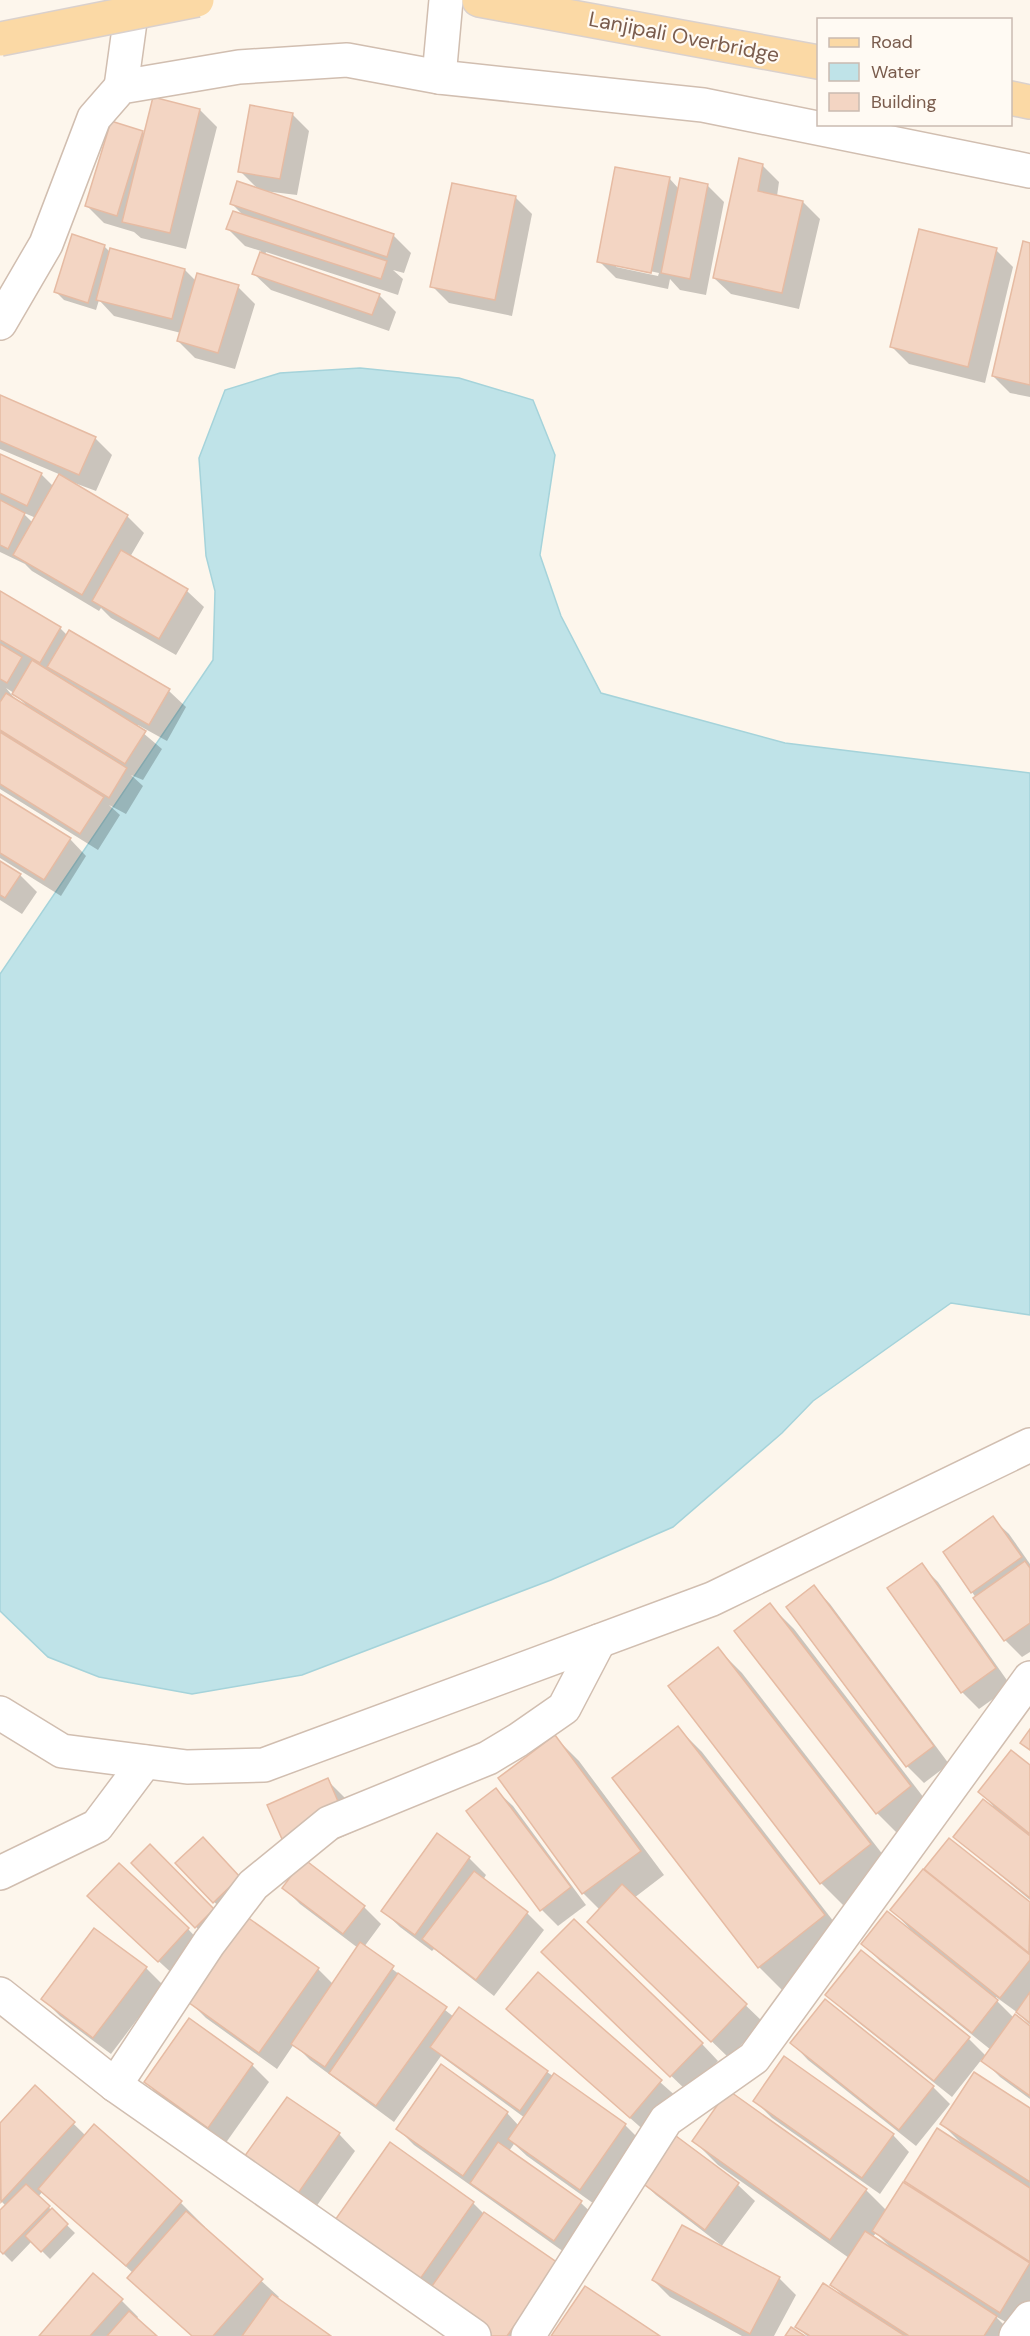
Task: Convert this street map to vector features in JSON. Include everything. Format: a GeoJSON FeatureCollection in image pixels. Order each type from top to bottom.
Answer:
{"type":"FeatureCollection","features":[{"type":"Feature","properties":{"kind":"main road"},"geometry":{"type":"LineString","coordinates":[[0,39],[197,0]]}},
{"type":"Feature","properties":{"kind":"main road","name":"Lanjipali Overbridge"},"geometry":{"type":"LineString","coordinates":[[479,0],[817,62]]}},
{"type":"Feature","properties":{"kind":"main road"},"geometry":{"type":"LineString","coordinates":[[1012,98],[1030,102]]}},
{"type":"Feature","properties":{"kind":"street"},"geometry":{"type":"LineString","coordinates":[[0,323],[46,244],[94,118],[121,87],[134,0]]}},
{"type":"Feature","properties":{"kind":"street"},"geometry":{"type":"LineString","coordinates":[[439,77],[446,0]]}},
{"type":"Feature","properties":{"kind":"street"},"geometry":{"type":"LineString","coordinates":[[121,87],[239,67],[347,60],[439,77],[704,105],[1030,171]]}},
{"type":"Feature","properties":{"kind":"street"},"geometry":{"type":"LineString","coordinates":[[0,1713],[62,1751],[187,1767],[264,1765],[712,1599],[1030,1445]]}},
{"type":"Feature","properties":{"kind":"street"},"geometry":{"type":"LineString","coordinates":[[115,2085],[209,1943],[253,1885],[329,1823],[488,1758],[528,1734],[564,1707],[599,1641]]}},
{"type":"Feature","properties":{"kind":"street"},"geometry":{"type":"LineString","coordinates":[[528,2336],[666,2120],[754,2058],[1030,1678]]}},
{"type":"Feature","properties":{"kind":"street"},"geometry":{"type":"LineString","coordinates":[[0,1873],[97,1826],[145,1762]]}},
{"type":"Feature","properties":{"kind":"street"},"geometry":{"type":"LineString","coordinates":[[0,1994],[115,2085],[474,2336]]}},
{"type":"Feature","properties":{"kind":"street"},"geometry":{"type":"LineString","coordinates":[[1016,2336],[1030,2318]]}},
{"type":"Feature","properties":{"kind":"water"},"geometry":{"type":"Polygon","coordinates":[[[360,368],[459,378],[533,400],[555,455],[540,555],[561,616],[601,693],[785,743],[1030,773],[1030,1315],[951,1303],[813,1401],[782,1433],[673,1527],[551,1580],[302,1675],[192,1694],[99,1677],[48,1657],[0,1611],[0,974],[213,660],[215,591],[206,556],[199,458],[225,390],[280,373],[360,368]]]}},
{"type":"Feature","properties":{"kind":"building"},"geometry":{"type":"Polygon","coordinates":[[[153,97],[200,109],[170,233],[122,222],[153,97]]]}},
{"type":"Feature","properties":{"kind":"building"},"geometry":{"type":"Polygon","coordinates":[[[250,105],[293,113],[280,179],[238,172],[250,105]]]}},
{"type":"Feature","properties":{"kind":"building"},"geometry":{"type":"Polygon","coordinates":[[[111,121],[143,131],[117,216],[85,206],[111,121]]]}},
{"type":"Feature","properties":{"kind":"building"},"geometry":{"type":"Polygon","coordinates":[[[739,158],[763,164],[758,191],[803,201],[782,293],[713,278],[739,158]]]}},
{"type":"Feature","properties":{"kind":"building"},"geometry":{"type":"Polygon","coordinates":[[[615,167],[670,177],[651,273],[597,262],[615,167]]]}},
{"type":"Feature","properties":{"kind":"building"},"geometry":{"type":"Polygon","coordinates":[[[680,178],[708,184],[690,279],[661,273],[680,178]]]}},
{"type":"Feature","properties":{"kind":"building"},"geometry":{"type":"Polygon","coordinates":[[[237,181],[394,234],[387,257],[230,204],[237,181]]]}},
{"type":"Feature","properties":{"kind":"building"},"geometry":{"type":"Polygon","coordinates":[[[452,183],[516,196],[495,300],[430,287],[452,183]]]}},
{"type":"Feature","properties":{"kind":"building"},"geometry":{"type":"Polygon","coordinates":[[[233,211],[387,261],[381,279],[226,229],[233,211]]]}},
{"type":"Feature","properties":{"kind":"building"},"geometry":{"type":"Polygon","coordinates":[[[919,229],[997,248],[968,367],[890,347],[919,229]]]}},
{"type":"Feature","properties":{"kind":"building"},"geometry":{"type":"Polygon","coordinates":[[[72,234],[105,245],[88,303],[54,292],[72,234]]]}},
{"type":"Feature","properties":{"kind":"building"},"geometry":{"type":"Polygon","coordinates":[[[1023,241],[1030,243],[1030,385],[992,376],[1023,241]]]}},
{"type":"Feature","properties":{"kind":"building"},"geometry":{"type":"Polygon","coordinates":[[[110,248],[185,269],[172,319],[96,300],[110,248]]]}},
{"type":"Feature","properties":{"kind":"building"},"geometry":{"type":"Polygon","coordinates":[[[260,252],[380,294],[372,315],[252,274],[260,252]]]}},
{"type":"Feature","properties":{"kind":"building"},"geometry":{"type":"Polygon","coordinates":[[[197,273],[239,285],[218,353],[177,341],[197,273]]]}},
{"type":"Feature","properties":{"kind":"building"},"geometry":{"type":"Polygon","coordinates":[[[0,395],[96,437],[79,475],[0,441],[0,395]]]}},
{"type":"Feature","properties":{"kind":"building"},"geometry":{"type":"Polygon","coordinates":[[[0,454],[42,473],[27,506],[0,493],[0,454]]]}},
{"type":"Feature","properties":{"kind":"building"},"geometry":{"type":"Polygon","coordinates":[[[59,474],[128,515],[82,595],[13,555],[59,474]]]}},
{"type":"Feature","properties":{"kind":"building"},"geometry":{"type":"Polygon","coordinates":[[[0,500],[25,513],[8,549],[0,545],[0,500]]]}},
{"type":"Feature","properties":{"kind":"building"},"geometry":{"type":"Polygon","coordinates":[[[121,550],[188,589],[159,639],[92,601],[121,550]]]}},
{"type":"Feature","properties":{"kind":"building"},"geometry":{"type":"Polygon","coordinates":[[[0,591],[61,627],[40,663],[0,640],[0,591]]]}},
{"type":"Feature","properties":{"kind":"building"},"geometry":{"type":"Polygon","coordinates":[[[69,630],[170,689],[149,725],[47,667],[69,630]]]}},
{"type":"Feature","properties":{"kind":"building"},"geometry":{"type":"Polygon","coordinates":[[[0,644],[22,657],[7,683],[0,679],[0,644]]]}},
{"type":"Feature","properties":{"kind":"building"},"geometry":{"type":"Polygon","coordinates":[[[32,660],[146,731],[125,764],[12,694],[32,660]]]}},
{"type":"Feature","properties":{"kind":"building"},"geometry":{"type":"Polygon","coordinates":[[[6,693],[127,768],[109,798],[0,730],[0,702],[6,693]]]}},
{"type":"Feature","properties":{"kind":"building"},"geometry":{"type":"Polygon","coordinates":[[[0,732],[104,797],[80,834],[0,784],[0,732]]]}},
{"type":"Feature","properties":{"kind":"building"},"geometry":{"type":"Polygon","coordinates":[[[0,794],[71,838],[44,880],[0,853],[0,794]]]}},
{"type":"Feature","properties":{"kind":"building"},"geometry":{"type":"Polygon","coordinates":[[[0,861],[21,874],[5,898],[0,895],[0,861]]]}},
{"type":"Feature","properties":{"kind":"building"},"geometry":{"type":"Polygon","coordinates":[[[993,1516],[1022,1557],[971,1593],[943,1552],[993,1516]]]}},
{"type":"Feature","properties":{"kind":"building"},"geometry":{"type":"Polygon","coordinates":[[[1025,1561],[1030,1568],[1030,1623],[1004,1641],[973,1598],[1025,1561]]]}},
{"type":"Feature","properties":{"kind":"building"},"geometry":{"type":"Polygon","coordinates":[[[922,1563],[996,1668],[961,1693],[887,1588],[922,1563]]]}},
{"type":"Feature","properties":{"kind":"building"},"geometry":{"type":"Polygon","coordinates":[[[814,1585],[934,1746],[906,1767],[786,1607],[814,1585]]]}},
{"type":"Feature","properties":{"kind":"building"},"geometry":{"type":"Polygon","coordinates":[[[770,1603],[911,1786],[876,1814],[734,1631],[770,1603]]]}},
{"type":"Feature","properties":{"kind":"building"},"geometry":{"type":"Polygon","coordinates":[[[718,1647],[871,1844],[820,1884],[668,1686],[718,1647]]]}},
{"type":"Feature","properties":{"kind":"building"},"geometry":{"type":"Polygon","coordinates":[[[678,1726],[825,1915],[758,1968],[612,1778],[678,1726]]]}},
{"type":"Feature","properties":{"kind":"building"},"geometry":{"type":"Polygon","coordinates":[[[1030,1729],[1030,1750],[1020,1743],[1030,1729]]]}},
{"type":"Feature","properties":{"kind":"building"},"geometry":{"type":"Polygon","coordinates":[[[555,1735],[641,1851],[582,1894],[498,1778],[555,1735]]]}},
{"type":"Feature","properties":{"kind":"building"},"geometry":{"type":"Polygon","coordinates":[[[1011,1750],[1030,1765],[1030,1834],[978,1792],[1011,1750]]]}},
{"type":"Feature","properties":{"kind":"building"},"geometry":{"type":"Polygon","coordinates":[[[328,1778],[343,1813],[282,1839],[267,1805],[328,1778]]]}},
{"type":"Feature","properties":{"kind":"building"},"geometry":{"type":"Polygon","coordinates":[[[496,1788],[571,1887],[540,1911],[466,1811],[496,1788]]]}},
{"type":"Feature","properties":{"kind":"building"},"geometry":{"type":"Polygon","coordinates":[[[983,1799],[1030,1836],[1030,1898],[953,1837],[983,1799]]]}},
{"type":"Feature","properties":{"kind":"building"},"geometry":{"type":"Polygon","coordinates":[[[437,1833],[470,1857],[415,1935],[381,1911],[437,1833]]]}},
{"type":"Feature","properties":{"kind":"building"},"geometry":{"type":"Polygon","coordinates":[[[203,1837],[240,1877],[213,1903],[175,1863],[203,1837]]]}},
{"type":"Feature","properties":{"kind":"building"},"geometry":{"type":"Polygon","coordinates":[[[949,1838],[1030,1902],[1029,1953],[924,1869],[949,1838]]]}},
{"type":"Feature","properties":{"kind":"building"},"geometry":{"type":"Polygon","coordinates":[[[150,1844],[214,1909],[195,1928],[131,1863],[150,1844]]]}},
{"type":"Feature","properties":{"kind":"building"},"geometry":{"type":"Polygon","coordinates":[[[304,1859],[365,1906],[343,1934],[282,1888],[304,1859]]]}},
{"type":"Feature","properties":{"kind":"building"},"geometry":{"type":"Polygon","coordinates":[[[119,1863],[189,1928],[158,1962],[87,1896],[119,1863]]]}},
{"type":"Feature","properties":{"kind":"building"},"geometry":{"type":"Polygon","coordinates":[[[923,1869],[1030,1955],[1030,1960],[1000,1998],[890,1910],[923,1869]]]}},
{"type":"Feature","properties":{"kind":"building"},"geometry":{"type":"Polygon","coordinates":[[[474,1871],[528,1912],[476,1980],[422,1939],[474,1871]]]}},
{"type":"Feature","properties":{"kind":"building"},"geometry":{"type":"Polygon","coordinates":[[[622,1884],[747,2004],[711,2042],[587,1922],[622,1884]]]}},
{"type":"Feature","properties":{"kind":"building"},"geometry":{"type":"Polygon","coordinates":[[[887,1911],[998,2000],[972,2033],[861,1944],[887,1911]]]}},
{"type":"Feature","properties":{"kind":"building"},"geometry":{"type":"Polygon","coordinates":[[[247,1917],[319,1968],[259,2053],[188,2002],[247,1917]]]}},
{"type":"Feature","properties":{"kind":"building"},"geometry":{"type":"Polygon","coordinates":[[[574,1919],[703,2043],[670,2077],[541,1952],[574,1919]]]}},
{"type":"Feature","properties":{"kind":"building"},"geometry":{"type":"Polygon","coordinates":[[[94,1928],[147,1967],[93,2038],[41,1999],[94,1928]]]}},
{"type":"Feature","properties":{"kind":"building"},"geometry":{"type":"Polygon","coordinates":[[[360,1942],[394,1966],[325,2067],[291,2044],[360,1942]]]}},
{"type":"Feature","properties":{"kind":"building"},"geometry":{"type":"Polygon","coordinates":[[[861,1950],[970,2037],[934,2081],[825,1995],[861,1950]]]}},
{"type":"Feature","properties":{"kind":"building"},"geometry":{"type":"Polygon","coordinates":[[[538,1972],[662,2080],[630,2118],[506,2009],[538,1972]]]}},
{"type":"Feature","properties":{"kind":"building"},"geometry":{"type":"Polygon","coordinates":[[[398,1973],[447,2007],[376,2106],[329,2073],[398,1973]]]}},
{"type":"Feature","properties":{"kind":"building"},"geometry":{"type":"Polygon","coordinates":[[[1030,1992],[1030,2023],[1016,2012],[1030,1992]]]}},
{"type":"Feature","properties":{"kind":"building"},"geometry":{"type":"Polygon","coordinates":[[[825,1999],[934,2086],[899,2130],[790,2043],[825,1999]]]}},
{"type":"Feature","properties":{"kind":"building"},"geometry":{"type":"Polygon","coordinates":[[[459,2007],[548,2071],[520,2111],[430,2047],[459,2007]]]}},
{"type":"Feature","properties":{"kind":"building"},"geometry":{"type":"Polygon","coordinates":[[[1015,2014],[1030,2026],[1030,2096],[981,2061],[1015,2014]]]}},
{"type":"Feature","properties":{"kind":"building"},"geometry":{"type":"Polygon","coordinates":[[[189,2018],[253,2064],[208,2128],[144,2082],[189,2018]]]}},
{"type":"Feature","properties":{"kind":"building"},"geometry":{"type":"Polygon","coordinates":[[[784,2056],[894,2134],[862,2178],[753,2101],[784,2056]]]}},
{"type":"Feature","properties":{"kind":"building"},"geometry":{"type":"Polygon","coordinates":[[[441,2064],[508,2112],[463,2176],[396,2129],[441,2064]]]}},
{"type":"Feature","properties":{"kind":"building"},"geometry":{"type":"Polygon","coordinates":[[[974,2072],[1030,2108],[1030,2182],[940,2124],[974,2072]]]}},
{"type":"Feature","properties":{"kind":"building"},"geometry":{"type":"Polygon","coordinates":[[[554,2073],[626,2124],[580,2190],[508,2139],[554,2073]]]}},
{"type":"Feature","properties":{"kind":"building"},"geometry":{"type":"Polygon","coordinates":[[[35,2085],[75,2122],[1,2202],[0,2123],[35,2085]]]}},
{"type":"Feature","properties":{"kind":"building"},"geometry":{"type":"Polygon","coordinates":[[[728,2090],[867,2189],[830,2240],[692,2141],[728,2090]]]}},
{"type":"Feature","properties":{"kind":"building"},"geometry":{"type":"Polygon","coordinates":[[[287,2097],[340,2133],[292,2202],[239,2164],[287,2097]]]}},
{"type":"Feature","properties":{"kind":"building"},"geometry":{"type":"Polygon","coordinates":[[[94,2124],[182,2201],[126,2266],[38,2189],[94,2124]]]}},
{"type":"Feature","properties":{"kind":"building"},"geometry":{"type":"Polygon","coordinates":[[[937,2128],[1030,2188],[1030,2262],[904,2181],[937,2128]]]}},
{"type":"Feature","properties":{"kind":"building"},"geometry":{"type":"Polygon","coordinates":[[[672,2133],[739,2183],[705,2230],[637,2179],[672,2133]]]}},
{"type":"Feature","properties":{"kind":"building"},"geometry":{"type":"Polygon","coordinates":[[[390,2142],[474,2202],[413,2289],[328,2230],[390,2142]]]}},
{"type":"Feature","properties":{"kind":"building"},"geometry":{"type":"Polygon","coordinates":[[[498,2142],[582,2201],[554,2241],[470,2183],[498,2142]]]}},
{"type":"Feature","properties":{"kind":"building"},"geometry":{"type":"Polygon","coordinates":[[[903,2182],[1030,2263],[1000,2313],[872,2231],[903,2182]]]}},
{"type":"Feature","properties":{"kind":"building"},"geometry":{"type":"Polygon","coordinates":[[[26,2184],[50,2206],[3,2254],[0,2251],[0,2210],[26,2184]]]}},
{"type":"Feature","properties":{"kind":"building"},"geometry":{"type":"Polygon","coordinates":[[[52,2208],[68,2224],[41,2252],[25,2236],[52,2208]]]}},
{"type":"Feature","properties":{"kind":"building"},"geometry":{"type":"Polygon","coordinates":[[[186,2211],[263,2279],[213,2336],[192,2336],[127,2278],[186,2211]]]}},
{"type":"Feature","properties":{"kind":"building"},"geometry":{"type":"Polygon","coordinates":[[[484,2212],[558,2263],[507,2336],[481,2336],[425,2296],[484,2212]]]}},
{"type":"Feature","properties":{"kind":"building"},"geometry":{"type":"Polygon","coordinates":[[[682,2225],[780,2277],[750,2334],[652,2280],[682,2225]]]}},
{"type":"Feature","properties":{"kind":"building"},"geometry":{"type":"Polygon","coordinates":[[[865,2231],[997,2316],[984,2336],[909,2336],[830,2285],[865,2231]]]}},
{"type":"Feature","properties":{"kind":"building"},"geometry":{"type":"Polygon","coordinates":[[[93,2273],[123,2299],[90,2336],[39,2336],[93,2273]]]}},
{"type":"Feature","properties":{"kind":"building"},"geometry":{"type":"Polygon","coordinates":[[[823,2283],[905,2336],[810,2336],[795,2327],[823,2283]]]}},
{"type":"Feature","properties":{"kind":"building"},"geometry":{"type":"Polygon","coordinates":[[[585,2286],[660,2336],[551,2336],[585,2286]]]}},
{"type":"Feature","properties":{"kind":"building"},"geometry":{"type":"Polygon","coordinates":[[[272,2294],[331,2336],[242,2336],[272,2294]]]}},
{"type":"Feature","properties":{"kind":"building"},"geometry":{"type":"Polygon","coordinates":[[[129,2311],[157,2336],[107,2336],[129,2311]]]}},
{"type":"Feature","properties":{"kind":"building"},"geometry":{"type":"Polygon","coordinates":[[[791,2327],[805,2336],[785,2336],[791,2327]]]}}]}
